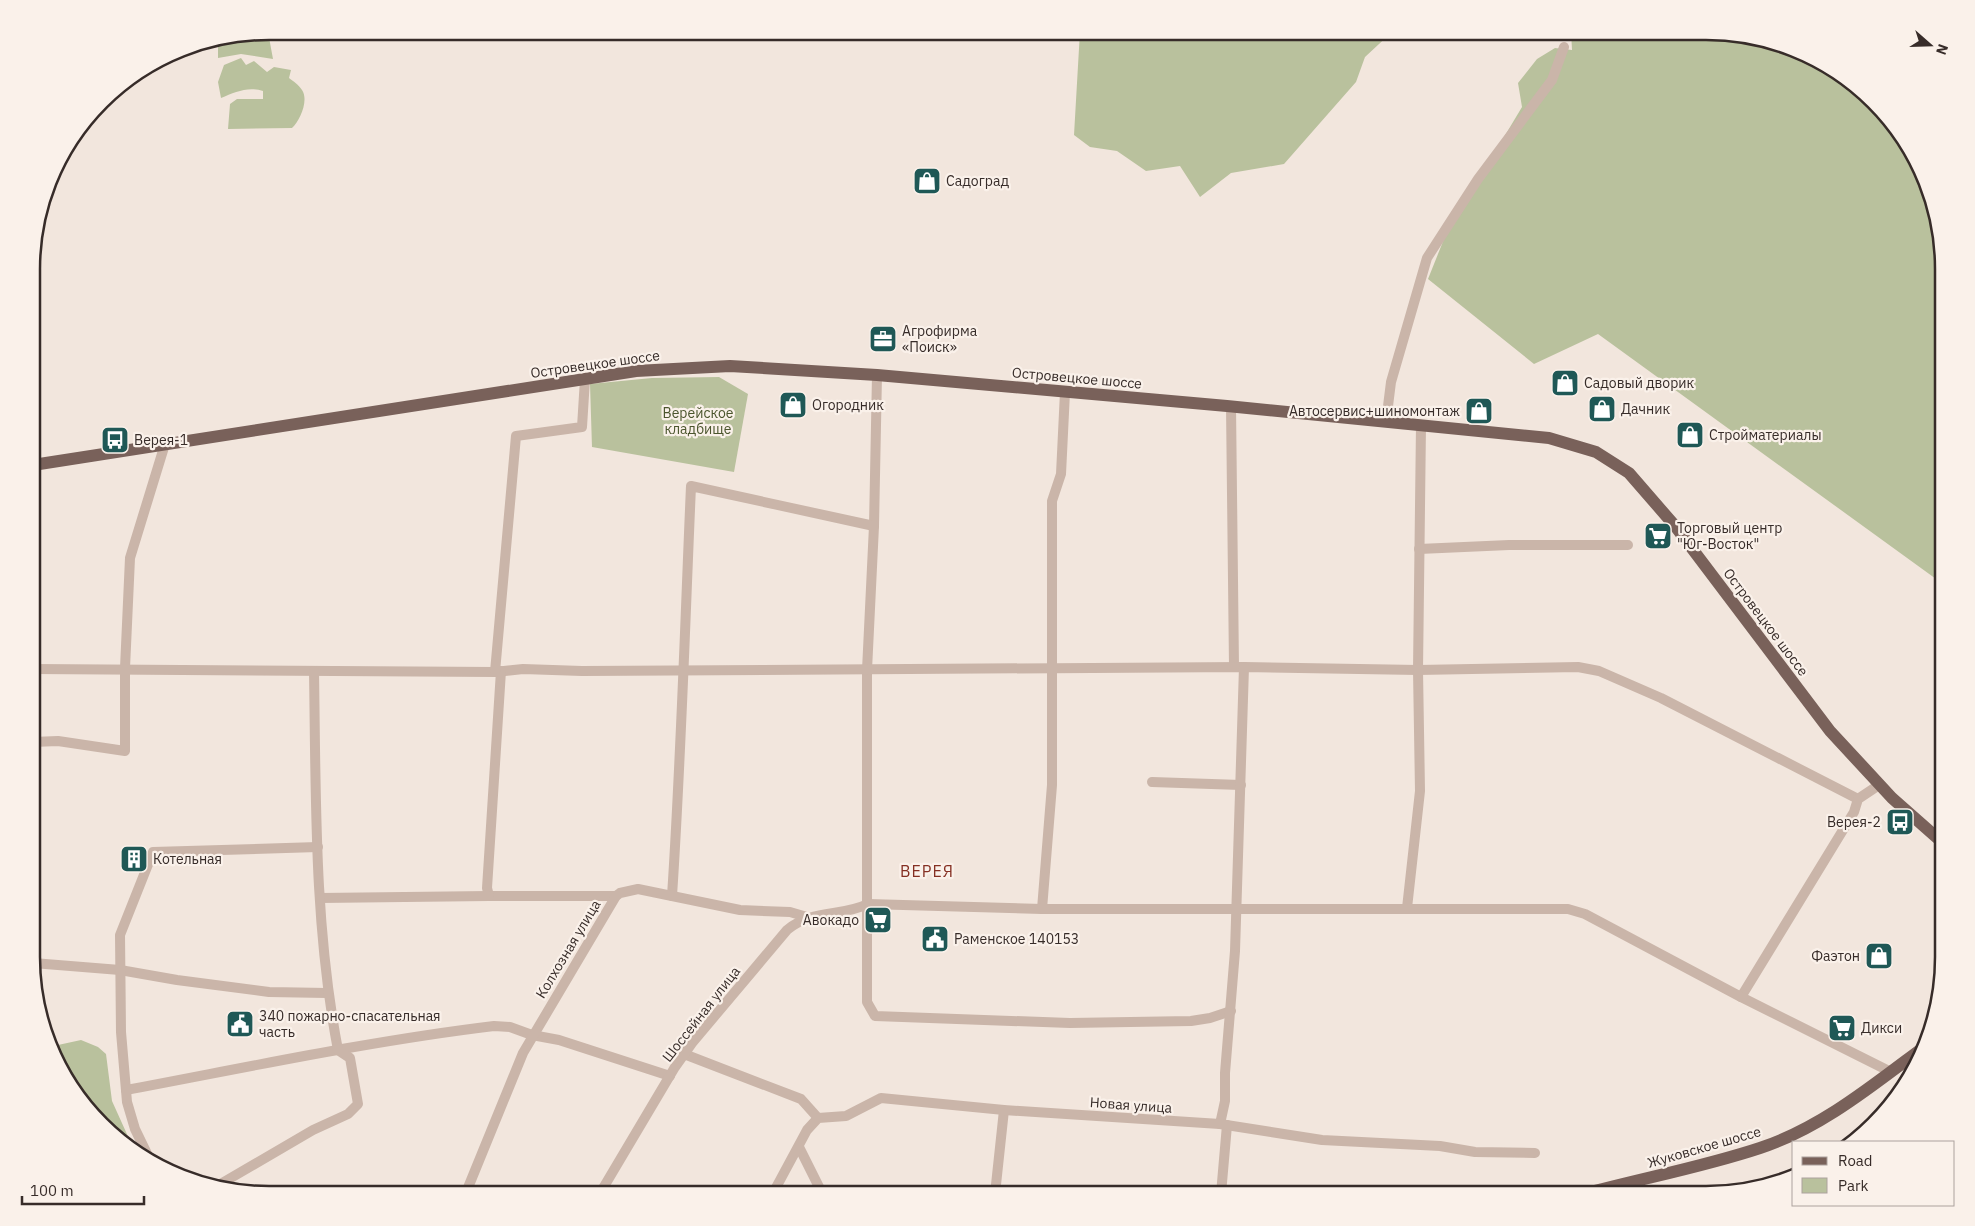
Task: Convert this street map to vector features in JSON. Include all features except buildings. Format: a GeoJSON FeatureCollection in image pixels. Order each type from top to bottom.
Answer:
{"type":"FeatureCollection","features":[{"type":"Feature","properties":{"kind":"main road","name":"Островецкое шоссе"},"geometry":{"type":"LineString","coordinates":[[40,464],[636,371],[730,366],[877,375],[1231,406],[1549,438],[1596,452],[1630,473],[1674,526],[1830,731],[1879,785],[1935,836]]}},
{"type":"Feature","properties":{"kind":"main road","name":"Жуковское шоссе"},"geometry":{"type":"LineString","coordinates":[[1615,1186],[1762,1148],[1829,1114],[1912,1056]]}},
{"type":"Feature","properties":{"kind":"street"},"geometry":{"type":"LineString","coordinates":[[1386,422],[1391,382],[1427,258],[1478,179],[1552,80],[1564,47]]}},
{"type":"Feature","properties":{"kind":"street"},"geometry":{"type":"LineString","coordinates":[[877,375],[874,526],[867,670],[867,1002],[875,1016],[1079,1023],[1191,1021],[1210,1018],[1231,1010]]}},
{"type":"Feature","properties":{"kind":"street"},"geometry":{"type":"LineString","coordinates":[[489,896],[487,888],[498,671],[516,436],[582,426],[585,379]]}},
{"type":"Feature","properties":{"kind":"street"},"geometry":{"type":"LineString","coordinates":[[1042,909],[1052,785],[1052,501],[1061,474],[1065,392]]}},
{"type":"Feature","properties":{"kind":"street"},"geometry":{"type":"LineString","coordinates":[[1221,1186],[1225,1073],[1231,1010],[1241,785],[1231,406]]}},
{"type":"Feature","properties":{"kind":"street"},"geometry":{"type":"LineString","coordinates":[[1407,908],[1420,792],[1418,670],[1419,549],[1422,493],[1421,425]]}},
{"type":"Feature","properties":{"kind":"street"},"geometry":{"type":"LineString","coordinates":[[40,742],[58,741],[125,751],[124,668],[130,558],[165,444]]}},
{"type":"Feature","properties":{"kind":"street"},"geometry":{"type":"LineString","coordinates":[[672,896],[681,766],[691,486],[874,526]]}},
{"type":"Feature","properties":{"kind":"street"},"geometry":{"type":"LineString","coordinates":[[1419,549],[1628,545]]}},
{"type":"Feature","properties":{"kind":"street"},"geometry":{"type":"LineString","coordinates":[[40,669],[683,671],[1239,667],[1418,670],[1578,667],[1599,671],[1661,698],[1858,799]]}},
{"type":"Feature","properties":{"kind":"street"},"geometry":{"type":"LineString","coordinates":[[225,1182],[312,1130],[348,1114],[358,1104],[350,1058],[338,1050],[327,993],[320,898],[314,671]]}},
{"type":"Feature","properties":{"kind":"street"},"geometry":{"type":"LineString","coordinates":[[1152,782],[1241,785]]}},
{"type":"Feature","properties":{"kind":"street"},"geometry":{"type":"LineString","coordinates":[[1741,996],[1854,812],[1858,799],[1879,785]]}},
{"type":"Feature","properties":{"kind":"street"},"geometry":{"type":"LineString","coordinates":[[145,1149],[127,1102],[121,1032],[120,935],[153,852],[318,847]]}},
{"type":"Feature","properties":{"kind":"street","name":"Колхозная улица"},"geometry":{"type":"LineString","coordinates":[[469,1186],[515,1070],[532,1035],[620,892],[638,889],[740,910],[790,912],[807,917]]}},
{"type":"Feature","properties":{"kind":"street"},"geometry":{"type":"LineString","coordinates":[[320,898],[616,896]]}},
{"type":"Feature","properties":{"kind":"street","name":"Шоссейная улица"},"geometry":{"type":"LineString","coordinates":[[604,1186],[684,1054],[779,938],[794,924],[807,917],[850,911],[868,904],[1042,909],[1568,909],[1585,914],[1891,1072]]}},
{"type":"Feature","properties":{"kind":"street"},"geometry":{"type":"LineString","coordinates":[[40,964],[120,970],[177,980],[269,992],[327,993]]}},
{"type":"Feature","properties":{"kind":"street"},"geometry":{"type":"LineString","coordinates":[[126,1090],[338,1050],[494,1026],[510,1027],[532,1035],[559,1040],[670,1076]]}},
{"type":"Feature","properties":{"kind":"street"},"geometry":{"type":"LineString","coordinates":[[684,1054],[801,1099],[818,1118],[808,1130],[777,1186]]}},
{"type":"Feature","properties":{"kind":"street","name":"Новая улица"},"geometry":{"type":"LineString","coordinates":[[818,1118],[846,1116],[881,1098],[1004,1110],[1224,1125],[1322,1140],[1440,1146],[1475,1152],[1535,1153]]}},
{"type":"Feature","properties":{"kind":"street"},"geometry":{"type":"LineString","coordinates":[[997,1186],[1004,1110]]}},
{"type":"Feature","properties":{"kind":"street"},"geometry":{"type":"LineString","coordinates":[[799,1147],[819,1186]]}},
{"type":"Feature","properties":{"kind":"green space"},"geometry":{"type":"Polygon","coordinates":[[[254,40],[269,40],[273,59],[241,54],[218,58],[218,46],[254,40]]]}},
{"type":"Feature","properties":{"kind":"green space"},"geometry":{"type":"Polygon","coordinates":[[[1079,40],[1383,40],[1365,57],[1356,82],[1284,164],[1231,173],[1200,197],[1180,166],[1146,171],[1117,151],[1090,147],[1074,135],[1079,40]]]}},
{"type":"Feature","properties":{"kind":"green space"},"geometry":{"type":"Polygon","coordinates":[[[1571,40],[1721,40],[1751,44],[1794,57],[1833,79],[1868,107],[1888,130],[1918,181],[1931,224],[1935,254],[1935,578],[1598,334],[1534,364],[1428,279],[1446,234],[1522,107],[1518,83],[1537,59],[1555,48],[1572,50],[1571,40]]]}},
{"type":"Feature","properties":{"kind":"green space"},"geometry":{"type":"Polygon","coordinates":[[[241,58],[246,65],[254,61],[267,72],[274,67],[291,70],[289,78],[301,88],[305,99],[301,116],[292,128],[228,129],[230,104],[237,99],[263,99],[263,91],[252,89],[236,92],[221,98],[218,82],[224,65],[241,58]]]}},
{"type":"Feature","properties":{"kind":"green space","name":"Верейское кладбище"},"geometry":{"type":"Polygon","coordinates":[[[719,377],[748,394],[734,472],[592,447],[590,384],[652,378],[719,377]]]}},
{"type":"Feature","properties":{"kind":"green space"},"geometry":{"type":"Polygon","coordinates":[[[81,1040],[98,1047],[106,1054],[112,1101],[129,1138],[107,1119],[87,1096],[57,1044],[81,1040]]]}},
{"type":"Feature","properties":{"kind":"place","name":"Садоград"},"geometry":{"type":"Point","coordinates":[927,181]}},
{"type":"Feature","properties":{"kind":"place","name":"Агрофирма «Поиск»"},"geometry":{"type":"Point","coordinates":[883,339]}},
{"type":"Feature","properties":{"kind":"place","name":"Садовый дворик"},"geometry":{"type":"Point","coordinates":[1565,383]}},
{"type":"Feature","properties":{"kind":"place","name":"Огородник"},"geometry":{"type":"Point","coordinates":[793,405]}},
{"type":"Feature","properties":{"kind":"place","name":"Дачник"},"geometry":{"type":"Point","coordinates":[1602,409]}},
{"type":"Feature","properties":{"kind":"place","name":"Автосервис+шиномонтаж"},"geometry":{"type":"Point","coordinates":[1479,411]}},
{"type":"Feature","properties":{"kind":"place","name":"Стройматериалы"},"geometry":{"type":"Point","coordinates":[1690,435]}},
{"type":"Feature","properties":{"kind":"place","name":"Верея-1"},"geometry":{"type":"Point","coordinates":[115,440]}},
{"type":"Feature","properties":{"kind":"place","name":"Торговый центр \"Юг-Восток\""},"geometry":{"type":"Point","coordinates":[1658,536]}},
{"type":"Feature","properties":{"kind":"place","name":"Верея-2"},"geometry":{"type":"Point","coordinates":[1900,822]}},
{"type":"Feature","properties":{"kind":"place","name":"Котельная"},"geometry":{"type":"Point","coordinates":[134,859]}},
{"type":"Feature","properties":{"kind":"place","name":"Авокадо"},"geometry":{"type":"Point","coordinates":[878,920]}},
{"type":"Feature","properties":{"kind":"place","name":"Раменское 140153"},"geometry":{"type":"Point","coordinates":[935,939]}},
{"type":"Feature","properties":{"kind":"place","name":"Фаэтон"},"geometry":{"type":"Point","coordinates":[1879,956]}},
{"type":"Feature","properties":{"kind":"place","name":"340 пожарно-спасательная часть"},"geometry":{"type":"Point","coordinates":[240,1024]}},
{"type":"Feature","properties":{"kind":"place","name":"Дикси"},"geometry":{"type":"Point","coordinates":[1842,1028]}},
{"type":"Feature","properties":{"kind":"district","name":"ВЕРЕЯ"},"geometry":{"type":"Point","coordinates":[927,871]}}]}
